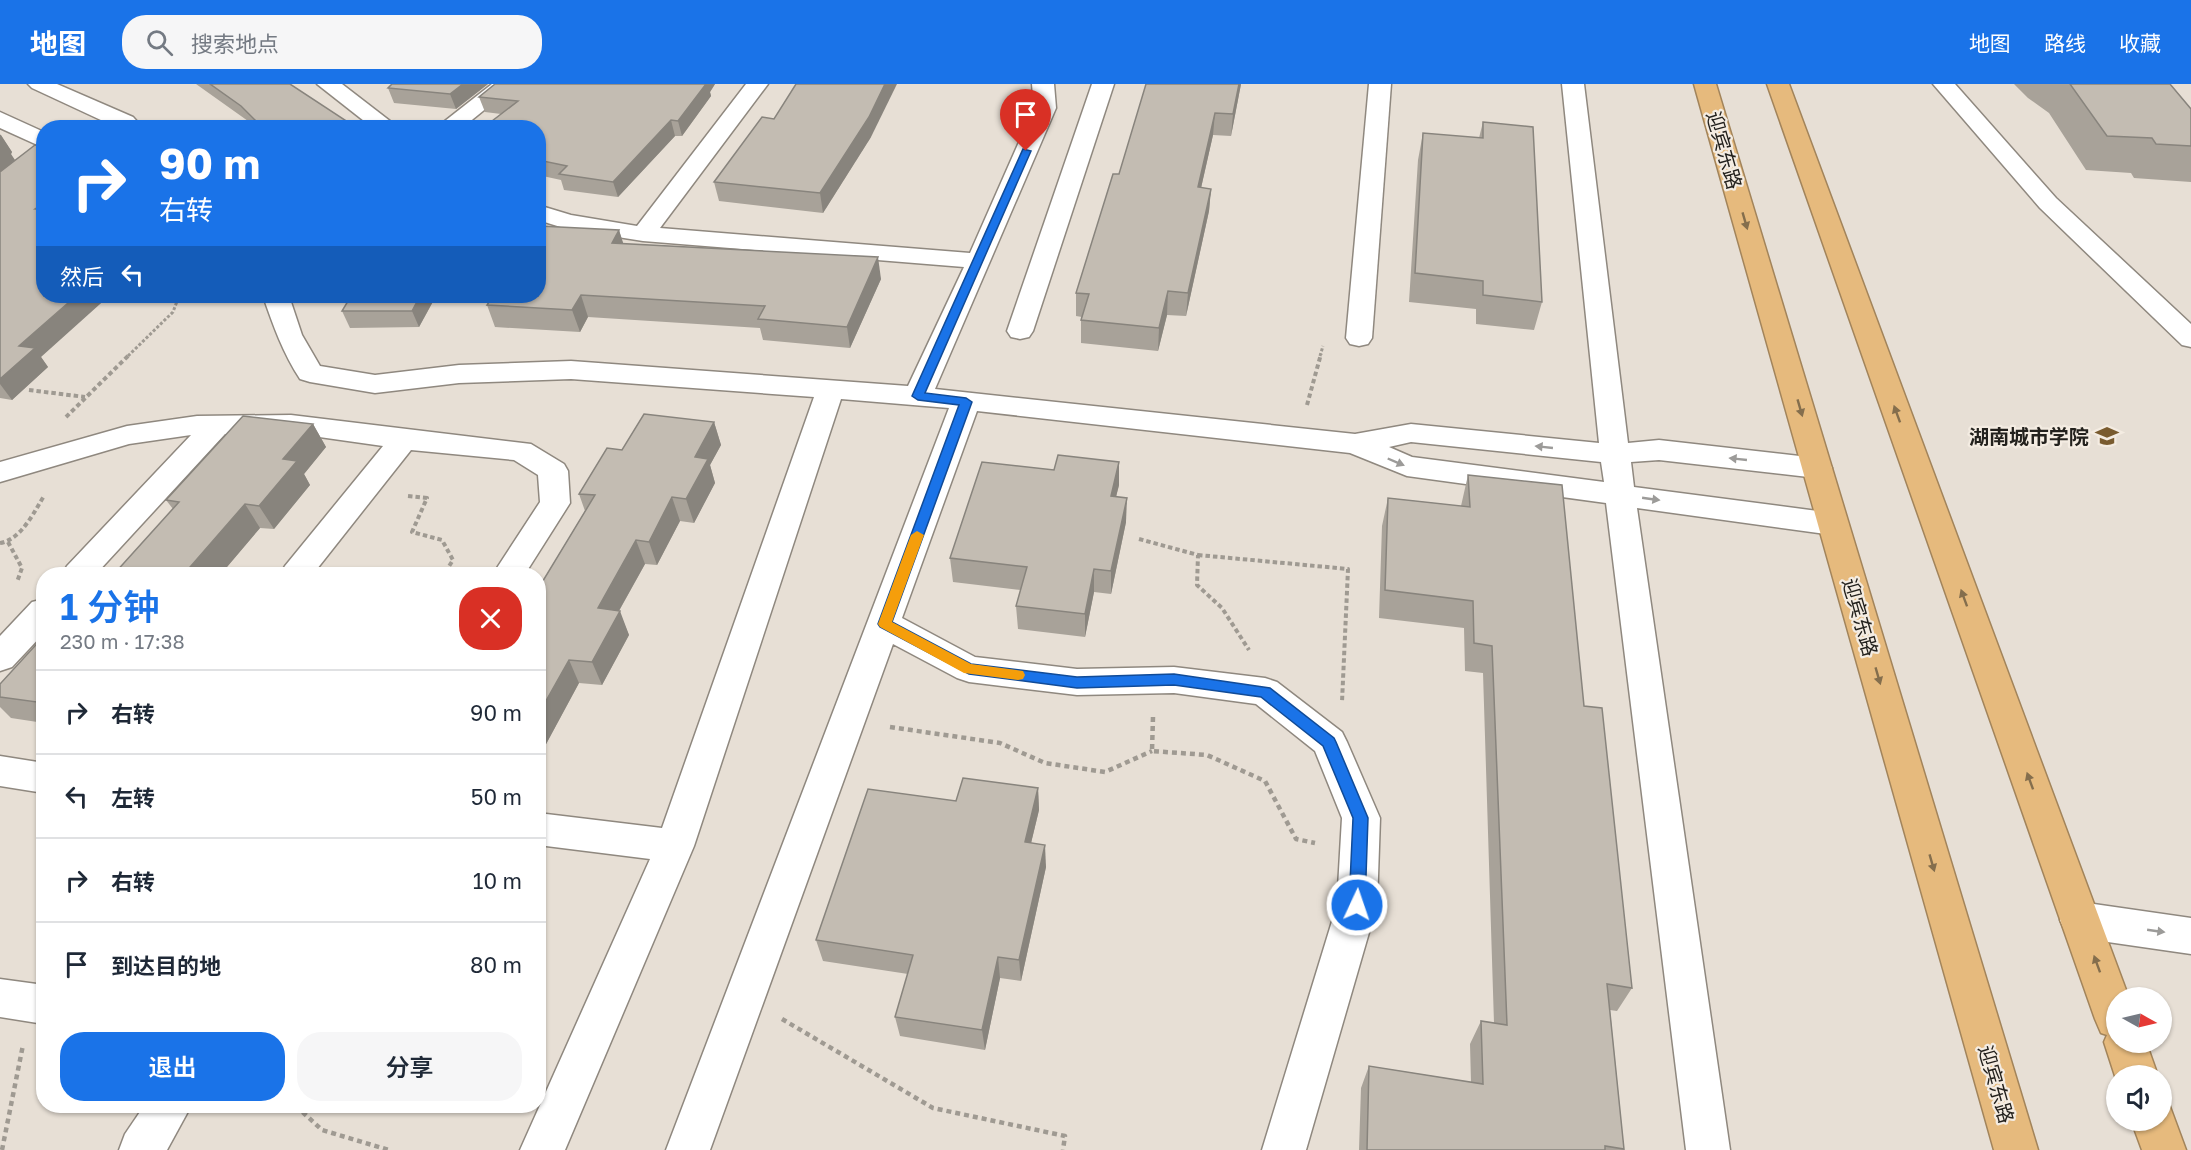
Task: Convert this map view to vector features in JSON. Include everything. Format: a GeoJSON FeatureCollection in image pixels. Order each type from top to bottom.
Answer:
{"type":"FeatureCollection","features":[{"type":"Feature","properties":{"kind":"highway","name":"迎宾东路"},"geometry":{"type":"LineString","coordinates":[[1705,84],[2016,1150]]}},
{"type":"Feature","properties":{"kind":"highway"},"geometry":{"type":"LineString","coordinates":[[1778,84],[2106,992]]}},
{"type":"Feature","properties":{"kind":"highway"},"geometry":{"type":"LineString","coordinates":[[2157,1131],[2164,1150]]}},
{"type":"Feature","properties":{"kind":"street"},"geometry":{"type":"LineString","coordinates":[[39,84],[120,120]]}},
{"type":"Feature","properties":{"kind":"street"},"geometry":{"type":"LineString","coordinates":[[328,84],[377,120]]}},
{"type":"Feature","properties":{"kind":"street"},"geometry":{"type":"LineString","coordinates":[[458,120],[505,84]]}},
{"type":"Feature","properties":{"kind":"street"},"geometry":{"type":"LineString","coordinates":[[643,234],[757,84]]}},
{"type":"Feature","properties":{"kind":"street"},"geometry":{"type":"LineString","coordinates":[[918,396],[1045,108],[1043,84]]}},
{"type":"Feature","properties":{"kind":"street"},"geometry":{"type":"LineString","coordinates":[[1020,331],[1103,84]]}},
{"type":"Feature","properties":{"kind":"street"},"geometry":{"type":"LineString","coordinates":[[1359,338],[1380,84]]}},
{"type":"Feature","properties":{"kind":"street"},"geometry":{"type":"LineString","coordinates":[[1573,84],[1615,454],[1707,1150]]}},
{"type":"Feature","properties":{"kind":"street"},"geometry":{"type":"LineString","coordinates":[[1944,84],[2048,203],[2191,339]]}},
{"type":"Feature","properties":{"kind":"street"},"geometry":{"type":"LineString","coordinates":[[0,119],[36,146]]}},
{"type":"Feature","properties":{"kind":"street"},"geometry":{"type":"LineString","coordinates":[[546,215],[567,222],[643,234],[979,261]]}},
{"type":"Feature","properties":{"kind":"street"},"geometry":{"type":"LineString","coordinates":[[278,303],[289,335],[310,373],[375,384],[459,374],[571,370],[918,396],[1354,444],[1407,466],[1833,524]]}},
{"type":"Feature","properties":{"kind":"street"},"geometry":{"type":"LineString","coordinates":[[542,1150],[675,846],[830,390]]}},
{"type":"Feature","properties":{"kind":"street"},"geometry":{"type":"LineString","coordinates":[[688,1150],[966,402]]}},
{"type":"Feature","properties":{"kind":"street"},"geometry":{"type":"LineString","coordinates":[[85,567],[218,424]]}},
{"type":"Feature","properties":{"kind":"street"},"geometry":{"type":"LineString","coordinates":[[0,472],[127,435],[218,424],[291,424],[522,452],[553,471],[555,503],[514,567]]}},
{"type":"Feature","properties":{"kind":"street"},"geometry":{"type":"LineString","coordinates":[[1354,444],[1411,433],[1615,454],[1659,450],[1817,468]]}},
{"type":"Feature","properties":{"kind":"street"},"geometry":{"type":"LineString","coordinates":[[302,567],[404,439]]}},
{"type":"Feature","properties":{"kind":"street"},"geometry":{"type":"LineString","coordinates":[[0,658],[36,620]]}},
{"type":"Feature","properties":{"kind":"street"},"geometry":{"type":"LineString","coordinates":[[885,624],[969,669],[1077,682],[1174,680],[1265,692],[1329,742],[1360,818],[1357,905],[1284,1150]]}},
{"type":"Feature","properties":{"kind":"street"},"geometry":{"type":"LineString","coordinates":[[0,771],[36,777]]}},
{"type":"Feature","properties":{"kind":"street"},"geometry":{"type":"LineString","coordinates":[[546,830],[675,846]]}},
{"type":"Feature","properties":{"kind":"street"},"geometry":{"type":"LineString","coordinates":[[2080,920],[2191,936]]}},
{"type":"Feature","properties":{"kind":"street"},"geometry":{"type":"LineString","coordinates":[[141,1150],[165,1113]]}},
{"type":"Feature","properties":{"kind":"path"},"geometry":{"type":"LineString","coordinates":[[0,543],[8,542],[27,523],[46,493],[59,423],[173,312],[176,303]]}},
{"type":"Feature","properties":{"kind":"path"},"geometry":{"type":"LineString","coordinates":[[1299,438],[1324,340],[1359,338]]}},
{"type":"Feature","properties":{"kind":"path"},"geometry":{"type":"LineString","coordinates":[[29,390],[86,398]]}},
{"type":"Feature","properties":{"kind":"path"},"geometry":{"type":"LineString","coordinates":[[362,491],[427,498],[412,532],[442,540],[453,560],[448,567]]}},
{"type":"Feature","properties":{"kind":"path"},"geometry":{"type":"LineString","coordinates":[[1139,539],[1197,555],[1348,569],[1341,729],[1329,742]]}},
{"type":"Feature","properties":{"kind":"path"},"geometry":{"type":"LineString","coordinates":[[8,542],[22,568],[14,589]]}},
{"type":"Feature","properties":{"kind":"path"},"geometry":{"type":"LineString","coordinates":[[1197,555],[1197,585],[1222,608],[1261,669],[1265,692]]}},
{"type":"Feature","properties":{"kind":"path"},"geometry":{"type":"LineString","coordinates":[[1152,751],[1153,680]]}},
{"type":"Feature","properties":{"kind":"path"},"geometry":{"type":"LineString","coordinates":[[848,722],[1000,743],[1045,762],[1105,772],[1152,751],[1207,755],[1264,781],[1296,839],[1359,850]]}},
{"type":"Feature","properties":{"kind":"path"},"geometry":{"type":"LineString","coordinates":[[745,997],[933,1108],[1065,1136],[1063,1150]]}},
{"type":"Feature","properties":{"kind":"path"},"geometry":{"type":"LineString","coordinates":[[2,1150],[25,1002]]}},
{"type":"Feature","properties":{"kind":"path"},"geometry":{"type":"LineString","coordinates":[[304,1113],[322,1130],[388,1150]]}},
{"type":"Feature","properties":{"kind":"building"},"geometry":{"type":"Polygon","coordinates":[[[210,84],[290,84],[345,120],[255,120],[241,106],[210,84]]]}},
{"type":"Feature","properties":{"kind":"building"},"geometry":{"type":"Polygon","coordinates":[[[392,84],[463,84],[450,94],[388,88],[392,84]]]}},
{"type":"Feature","properties":{"kind":"building"},"geometry":{"type":"Polygon","coordinates":[[[495,84],[706,84],[678,121],[671,120],[613,182],[559,174],[567,166],[546,162],[546,120],[493,120],[518,101],[479,97],[495,84]]]}},
{"type":"Feature","properties":{"kind":"building"},"geometry":{"type":"Polygon","coordinates":[[[796,84],[885,84],[869,117],[820,193],[714,182],[762,117],[774,119],[796,84]]]}},
{"type":"Feature","properties":{"kind":"building"},"geometry":{"type":"Polygon","coordinates":[[[1146,84],[1239,84],[1233,114],[1215,113],[1198,187],[1211,189],[1188,293],[1168,291],[1159,328],[1081,320],[1089,294],[1076,293],[1113,174],[1119,174],[1146,84]]]}},
{"type":"Feature","properties":{"kind":"building"},"geometry":{"type":"Polygon","coordinates":[[[2070,84],[2170,84],[2191,109],[2191,146],[2156,144],[2152,138],[2107,136],[2070,84]]]}},
{"type":"Feature","properties":{"kind":"building"},"geometry":{"type":"Polygon","coordinates":[[[1483,122],[1533,127],[1542,302],[1483,295],[1483,281],[1415,273],[1423,133],[1483,138],[1483,122]]]}},
{"type":"Feature","properties":{"kind":"building"},"geometry":{"type":"Polygon","coordinates":[[[36,145],[36,303],[68,303],[19,346],[35,348],[0,379],[0,172],[36,145]]]}},
{"type":"Feature","properties":{"kind":"building"},"geometry":{"type":"Polygon","coordinates":[[[546,226],[619,230],[612,243],[878,257],[847,327],[758,319],[765,306],[581,295],[572,310],[487,305],[488,303],[546,303],[546,226]]]}},
{"type":"Feature","properties":{"kind":"building"},"geometry":{"type":"Polygon","coordinates":[[[347,303],[416,303],[412,311],[342,311],[347,303]]]}},
{"type":"Feature","properties":{"kind":"building"},"geometry":{"type":"Polygon","coordinates":[[[644,414],[714,422],[695,457],[708,459],[686,499],[672,497],[649,542],[636,540],[598,608],[620,611],[592,662],[569,660],[546,701],[546,576],[595,495],[579,494],[607,448],[622,450],[644,414]]]}},
{"type":"Feature","properties":{"kind":"building"},"geometry":{"type":"Polygon","coordinates":[[[243,416],[313,424],[283,459],[297,461],[259,506],[245,504],[190,567],[120,567],[179,502],[166,500],[243,416]]]}},
{"type":"Feature","properties":{"kind":"building"},"geometry":{"type":"Polygon","coordinates":[[[1058,455],[1119,462],[1111,496],[1127,498],[1111,571],[1094,569],[1085,614],[1016,606],[1027,567],[950,558],[982,462],[1054,470],[1058,455]]]}},
{"type":"Feature","properties":{"kind":"building"},"geometry":{"type":"Polygon","coordinates":[[[1468,475],[1562,485],[1584,706],[1602,708],[1632,988],[1607,984],[1624,1149],[1605,1146],[1605,1150],[1367,1150],[1369,1066],[1483,1084],[1481,1021],[1507,1025],[1492,646],[1474,643],[1473,601],[1385,590],[1388,498],[1470,507],[1468,475]]]}},
{"type":"Feature","properties":{"kind":"building"},"geometry":{"type":"Polygon","coordinates":[[[36,645],[36,702],[0,697],[0,684],[36,645]]]}},
{"type":"Feature","properties":{"kind":"building"},"geometry":{"type":"Polygon","coordinates":[[[963,778],[1038,788],[1025,842],[1045,845],[1019,960],[998,957],[982,1030],[895,1017],[913,955],[816,940],[868,789],[956,801],[963,778]]]}},
{"type":"Feature","properties":{"kind":"slow traffic"},"geometry":{"type":"LineString","coordinates":[[917,535],[885,624],[969,669],[1018,675]]}},
{"type":"Feature","properties":{"kind":"place","name":"湖南城市学院"},"geometry":{"type":"Point","coordinates":[2107,436]}},
{"type":"Feature","properties":{"kind":"route"},"geometry":{"type":"LineString","coordinates":[[1026,151],[918,396],[966,402],[885,624],[969,669],[1077,682],[1174,680],[1265,692],[1329,742],[1360,818],[1357,905]]}}]}
